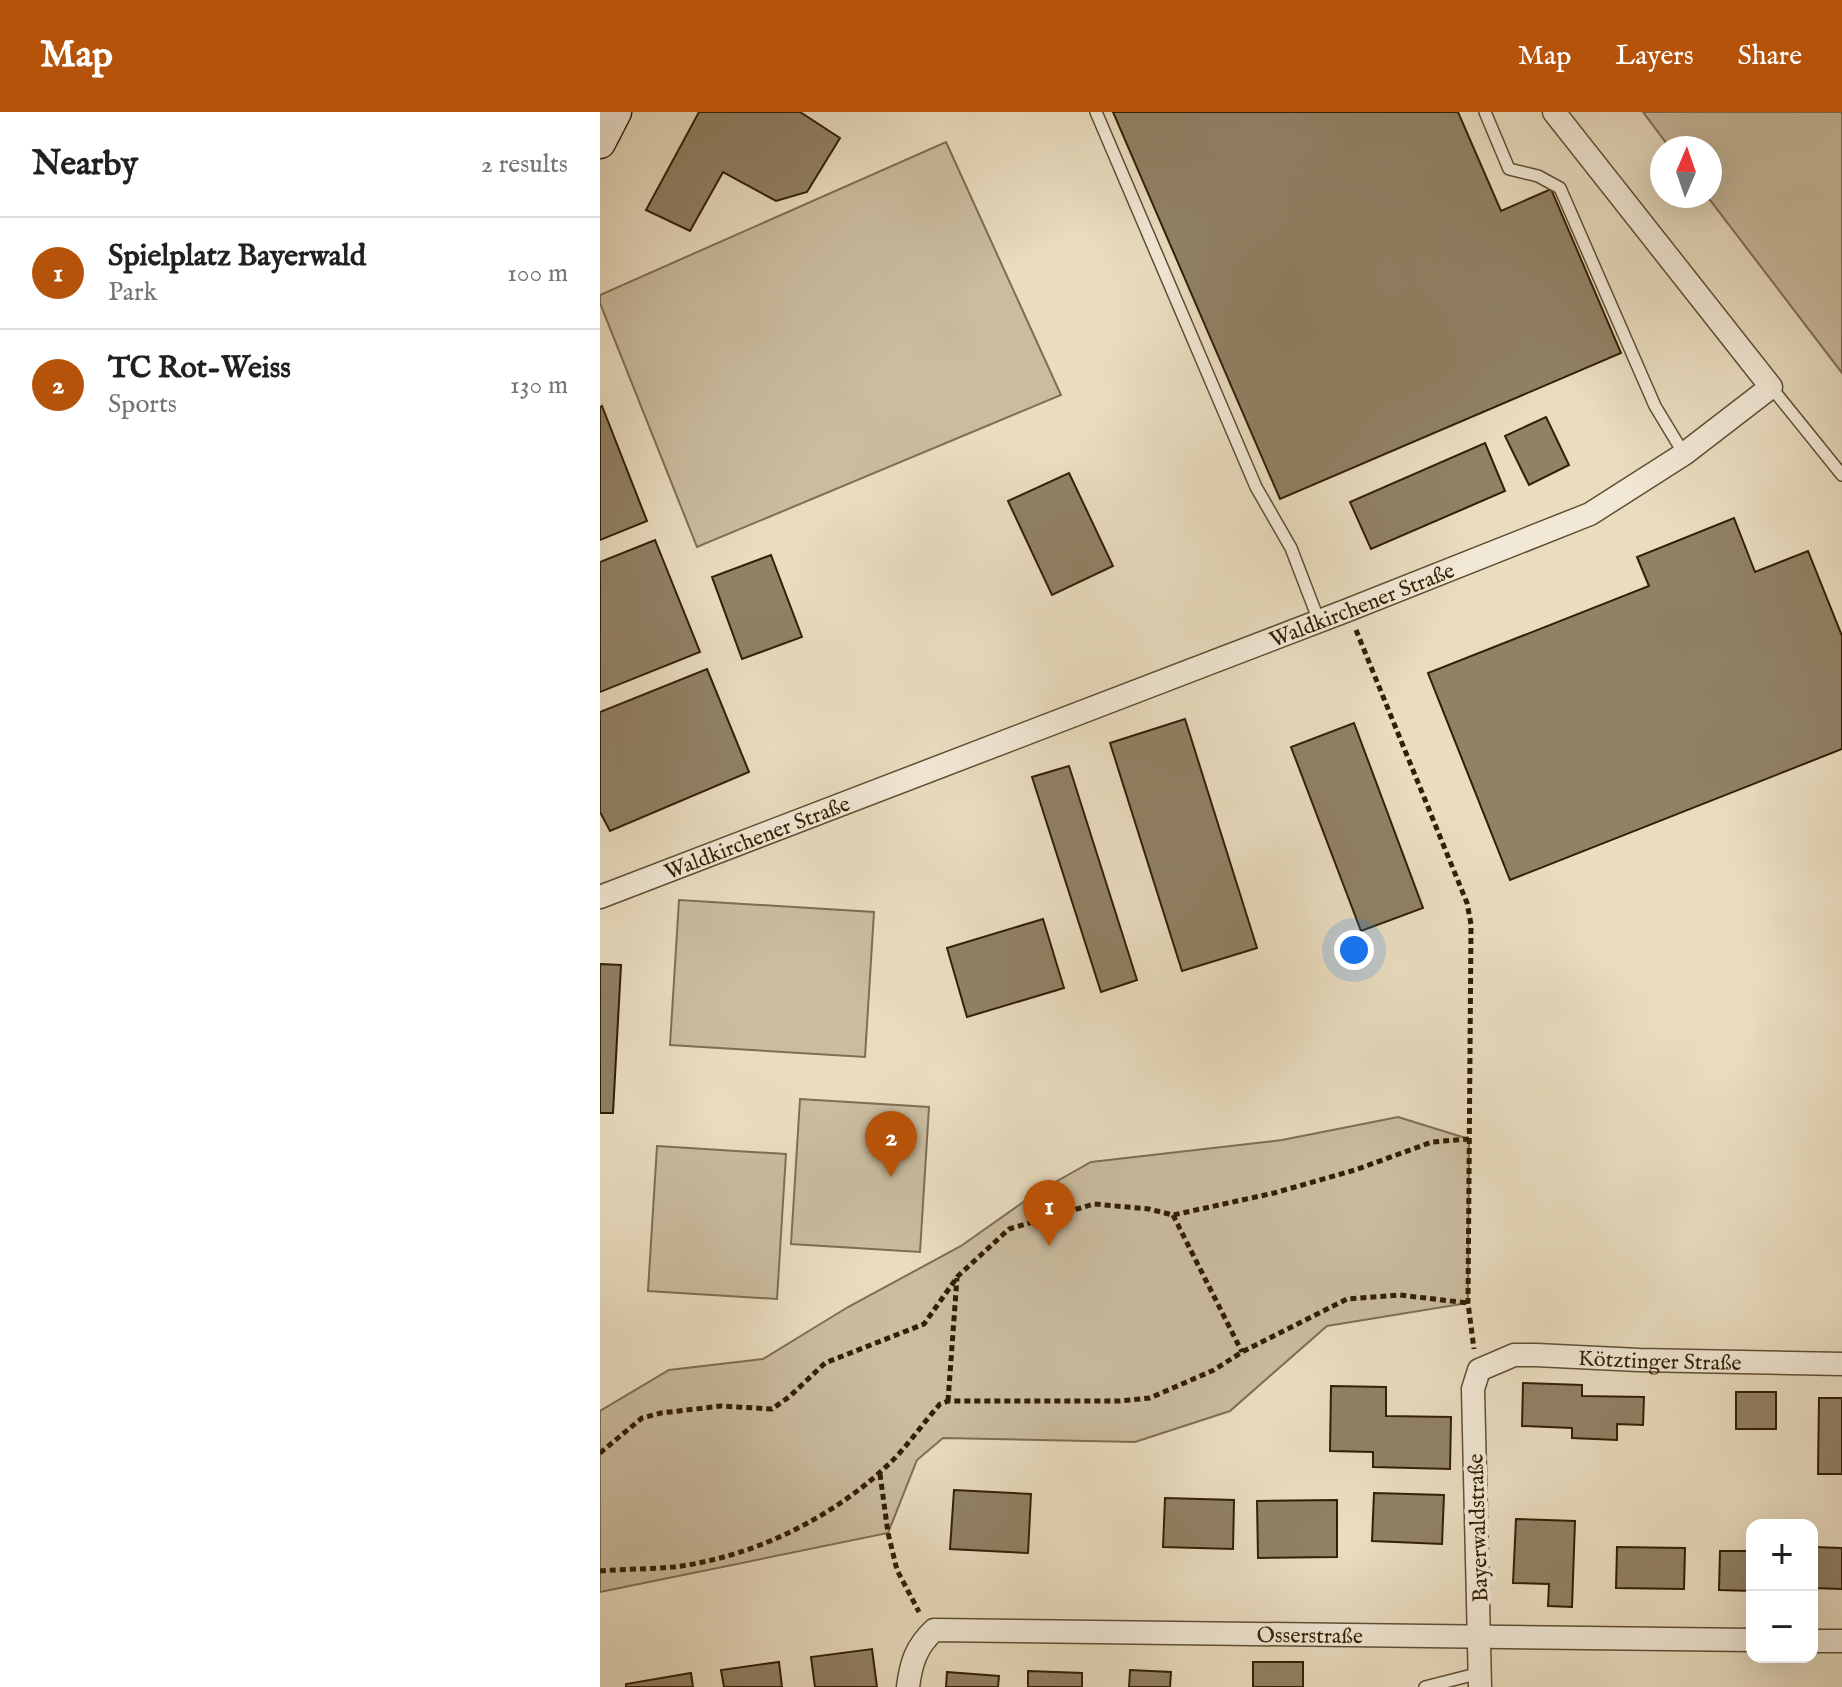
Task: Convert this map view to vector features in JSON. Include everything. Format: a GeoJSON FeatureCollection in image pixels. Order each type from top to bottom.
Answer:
{"type":"FeatureCollection","features":[{"type":"Feature","properties":{"kind":"main road"},"geometry":{"type":"LineString","coordinates":[[600,143],[616,112]]}},
{"type":"Feature","properties":{"kind":"street"},"geometry":{"type":"LineString","coordinates":[[1554,112],[1771,387]]}},
{"type":"Feature","properties":{"kind":"street","name":"Waldkirchener Straße"},"geometry":{"type":"LineString","coordinates":[[600,897],[1590,514],[1684,454],[1771,387]]}},
{"type":"Feature","properties":{"kind":"street","name":"Kötztinger Straße"},"geometry":{"type":"LineString","coordinates":[[1479,1370],[1514,1355],[1842,1364]]}},
{"type":"Feature","properties":{"kind":"street","name":"Bayerwaldstraße"},"geometry":{"type":"LineString","coordinates":[[1479,1370],[1473,1389],[1480,1680]]}},
{"type":"Feature","properties":{"kind":"street"},"geometry":{"type":"LineString","coordinates":[[908,1687],[910,1664],[922,1642],[934,1630]]}},
{"type":"Feature","properties":{"kind":"street","name":"Osserstraße"},"geometry":{"type":"LineString","coordinates":[[934,1630],[1746,1640]]}},
{"type":"Feature","properties":{"kind":"street"},"geometry":{"type":"LineString","coordinates":[[1818,1641],[1842,1641]]}},
{"type":"Feature","properties":{"kind":"lane"},"geometry":{"type":"LineString","coordinates":[[1096,112],[1256,487],[1291,548],[1319,621]]}},
{"type":"Feature","properties":{"kind":"lane"},"geometry":{"type":"LineString","coordinates":[[1485,112],[1509,169],[1538,176],[1560,188],[1655,406],[1684,454]]}},
{"type":"Feature","properties":{"kind":"lane"},"geometry":{"type":"LineString","coordinates":[[1771,387],[1842,475]]}},
{"type":"Feature","properties":{"kind":"lane"},"geometry":{"type":"LineString","coordinates":[[1425,1687],[1480,1680]]}},
{"type":"Feature","properties":{"kind":"path"},"geometry":{"type":"LineString","coordinates":[[1348,610],[1467,903],[1471,924],[1468,1303],[1479,1370]]}},
{"type":"Feature","properties":{"kind":"path"},"geometry":{"type":"LineString","coordinates":[[600,1453],[642,1418],[651,1415],[721,1406],[772,1409],[825,1363],[924,1324],[958,1276],[1009,1229],[1094,1204],[1149,1209],[1173,1215],[1274,1193],[1355,1170],[1432,1142],[1469,1139]]}},
{"type":"Feature","properties":{"kind":"path"},"geometry":{"type":"LineString","coordinates":[[1173,1215],[1242,1352]]}},
{"type":"Feature","properties":{"kind":"path"},"geometry":{"type":"LineString","coordinates":[[948,1401],[958,1276]]}},
{"type":"Feature","properties":{"kind":"path"},"geometry":{"type":"LineString","coordinates":[[600,1571],[676,1567],[749,1549],[807,1525],[848,1499],[895,1459],[940,1404],[948,1401],[1120,1401],[1150,1398],[1214,1370],[1242,1352],[1347,1299],[1400,1295],[1468,1303]]}},
{"type":"Feature","properties":{"kind":"path"},"geometry":{"type":"LineString","coordinates":[[879,1473],[897,1570],[920,1614],[934,1630]]}},
{"type":"Feature","properties":{"kind":"shaded area"},"geometry":{"type":"Polygon","coordinates":[[[1643,112],[1842,112],[1842,373],[1716,208],[1722,208],[1722,136],[1661,136],[1643,112]]]}},
{"type":"Feature","properties":{"kind":"shaded area"},"geometry":{"type":"Polygon","coordinates":[[[946,142],[1061,395],[697,547],[600,303],[600,295],[946,142]]]}},
{"type":"Feature","properties":{"kind":"shaded area"},"geometry":{"type":"Polygon","coordinates":[[[679,900],[874,912],[865,1057],[670,1045],[679,900]]]}},
{"type":"Feature","properties":{"kind":"shaded area"},"geometry":{"type":"Polygon","coordinates":[[[800,1099],[929,1107],[920,1252],[791,1244],[800,1099]]]}},
{"type":"Feature","properties":{"kind":"shaded area"},"geometry":{"type":"Polygon","coordinates":[[[1398,1117],[1469,1139],[1468,1303],[1327,1326],[1230,1411],[1135,1442],[943,1438],[917,1460],[888,1533],[600,1592],[600,1411],[669,1370],[763,1359],[848,1307],[961,1246],[1036,1193],[1091,1162],[1282,1140],[1398,1117]]]}},
{"type":"Feature","properties":{"kind":"shaded area"},"geometry":{"type":"Polygon","coordinates":[[[657,1146],[786,1154],[777,1299],[648,1291],[657,1146]]]}},
{"type":"Feature","properties":{"kind":"building"},"geometry":{"type":"Polygon","coordinates":[[[699,112],[800,112],[840,138],[807,192],[776,201],[723,172],[690,231],[646,210],[699,112]]]}},
{"type":"Feature","properties":{"kind":"building"},"geometry":{"type":"Polygon","coordinates":[[[1113,112],[1458,112],[1501,211],[1551,189],[1621,353],[1280,499],[1113,112]]]}},
{"type":"Feature","properties":{"kind":"building"},"geometry":{"type":"Polygon","coordinates":[[[600,407],[647,521],[600,540],[600,407]]]}},
{"type":"Feature","properties":{"kind":"building"},"geometry":{"type":"Polygon","coordinates":[[[1546,417],[1569,465],[1529,485],[1505,436],[1546,417]]]}},
{"type":"Feature","properties":{"kind":"building"},"geometry":{"type":"Polygon","coordinates":[[[1485,443],[1505,491],[1371,549],[1350,502],[1485,443]]]}},
{"type":"Feature","properties":{"kind":"building"},"geometry":{"type":"Polygon","coordinates":[[[1069,473],[1113,566],[1052,595],[1008,501],[1069,473]]]}},
{"type":"Feature","properties":{"kind":"building"},"geometry":{"type":"Polygon","coordinates":[[[1734,518],[1755,572],[1808,551],[1842,636],[1842,749],[1510,880],[1428,673],[1649,586],[1637,557],[1734,518]]]}},
{"type":"Feature","properties":{"kind":"building"},"geometry":{"type":"Polygon","coordinates":[[[655,540],[700,652],[600,692],[600,562],[655,540]]]}},
{"type":"Feature","properties":{"kind":"building"},"geometry":{"type":"Polygon","coordinates":[[[771,555],[802,637],[742,659],[712,577],[771,555]]]}},
{"type":"Feature","properties":{"kind":"building"},"geometry":{"type":"Polygon","coordinates":[[[707,669],[749,772],[610,831],[600,812],[600,712],[707,669]]]}},
{"type":"Feature","properties":{"kind":"building"},"geometry":{"type":"Polygon","coordinates":[[[1185,719],[1257,948],[1182,971],[1110,743],[1185,719]]]}},
{"type":"Feature","properties":{"kind":"building"},"geometry":{"type":"Polygon","coordinates":[[[1354,723],[1423,908],[1361,931],[1291,747],[1354,723]]]}},
{"type":"Feature","properties":{"kind":"building"},"geometry":{"type":"Polygon","coordinates":[[[1069,766],[1137,980],[1101,992],[1032,777],[1069,766]]]}},
{"type":"Feature","properties":{"kind":"building"},"geometry":{"type":"Polygon","coordinates":[[[1043,919],[1064,988],[967,1017],[947,948],[1043,919]]]}},
{"type":"Feature","properties":{"kind":"building"},"geometry":{"type":"Polygon","coordinates":[[[600,964],[621,965],[613,1113],[600,1113],[600,964]]]}},
{"type":"Feature","properties":{"kind":"building"},"geometry":{"type":"Polygon","coordinates":[[[1523,1383],[1582,1385],[1582,1396],[1644,1397],[1643,1425],[1617,1424],[1617,1440],[1572,1438],[1572,1428],[1522,1426],[1523,1383]]]}},
{"type":"Feature","properties":{"kind":"building"},"geometry":{"type":"Polygon","coordinates":[[[1331,1386],[1386,1387],[1386,1416],[1451,1417],[1450,1469],[1373,1467],[1373,1452],[1330,1451],[1331,1386]]]}},
{"type":"Feature","properties":{"kind":"building"},"geometry":{"type":"Polygon","coordinates":[[[1736,1392],[1776,1392],[1776,1429],[1736,1429],[1736,1392]]]}},
{"type":"Feature","properties":{"kind":"building"},"geometry":{"type":"Polygon","coordinates":[[[1819,1398],[1842,1398],[1842,1474],[1818,1474],[1819,1398]]]}},
{"type":"Feature","properties":{"kind":"building"},"geometry":{"type":"Polygon","coordinates":[[[954,1490],[1031,1494],[1028,1553],[950,1549],[954,1490]]]}},
{"type":"Feature","properties":{"kind":"building"},"geometry":{"type":"Polygon","coordinates":[[[1374,1493],[1444,1495],[1442,1544],[1372,1541],[1374,1493]]]}},
{"type":"Feature","properties":{"kind":"building"},"geometry":{"type":"Polygon","coordinates":[[[1165,1498],[1234,1500],[1233,1549],[1163,1547],[1165,1498]]]}},
{"type":"Feature","properties":{"kind":"building"},"geometry":{"type":"Polygon","coordinates":[[[1337,1500],[1337,1557],[1258,1558],[1257,1501],[1337,1500]]]}},
{"type":"Feature","properties":{"kind":"building"},"geometry":{"type":"Polygon","coordinates":[[[1516,1519],[1575,1521],[1572,1607],[1548,1606],[1549,1584],[1513,1583],[1516,1519]]]}},
{"type":"Feature","properties":{"kind":"building"},"geometry":{"type":"Polygon","coordinates":[[[1617,1547],[1685,1548],[1684,1589],[1616,1588],[1617,1547]]]}},
{"type":"Feature","properties":{"kind":"building"},"geometry":{"type":"Polygon","coordinates":[[[1818,1547],[1842,1548],[1842,1589],[1818,1588],[1818,1547]]]}},
{"type":"Feature","properties":{"kind":"building"},"geometry":{"type":"Polygon","coordinates":[[[1720,1551],[1746,1551],[1746,1591],[1719,1590],[1720,1551]]]}},
{"type":"Feature","properties":{"kind":"building"},"geometry":{"type":"Polygon","coordinates":[[[872,1649],[877,1687],[815,1687],[811,1657],[872,1649]]]}},
{"type":"Feature","properties":{"kind":"building"},"geometry":{"type":"Polygon","coordinates":[[[779,1662],[782,1687],[724,1687],[721,1670],[779,1662]]]}},
{"type":"Feature","properties":{"kind":"building"},"geometry":{"type":"Polygon","coordinates":[[[1253,1662],[1303,1662],[1303,1687],[1253,1687],[1253,1662]]]}},
{"type":"Feature","properties":{"kind":"building"},"geometry":{"type":"Polygon","coordinates":[[[1130,1670],[1171,1672],[1170,1687],[1129,1687],[1130,1670]]]}},
{"type":"Feature","properties":{"kind":"building"},"geometry":{"type":"Polygon","coordinates":[[[1028,1671],[1082,1673],[1082,1687],[1028,1687],[1028,1671]]]}},
{"type":"Feature","properties":{"kind":"building"},"geometry":{"type":"Polygon","coordinates":[[[947,1672],[999,1676],[998,1687],[946,1687],[947,1672]]]}},
{"type":"Feature","properties":{"kind":"building"},"geometry":{"type":"Polygon","coordinates":[[[691,1673],[693,1687],[626,1687],[626,1684],[691,1673]]]}},
{"type":"Feature","properties":{"kind":"place","name":"TC Rot-Weiss"},"geometry":{"type":"Point","coordinates":[891,1177]}},
{"type":"Feature","properties":{"kind":"place","name":"Spielplatz Bayerwald"},"geometry":{"type":"Point","coordinates":[1049,1246]}}]}
